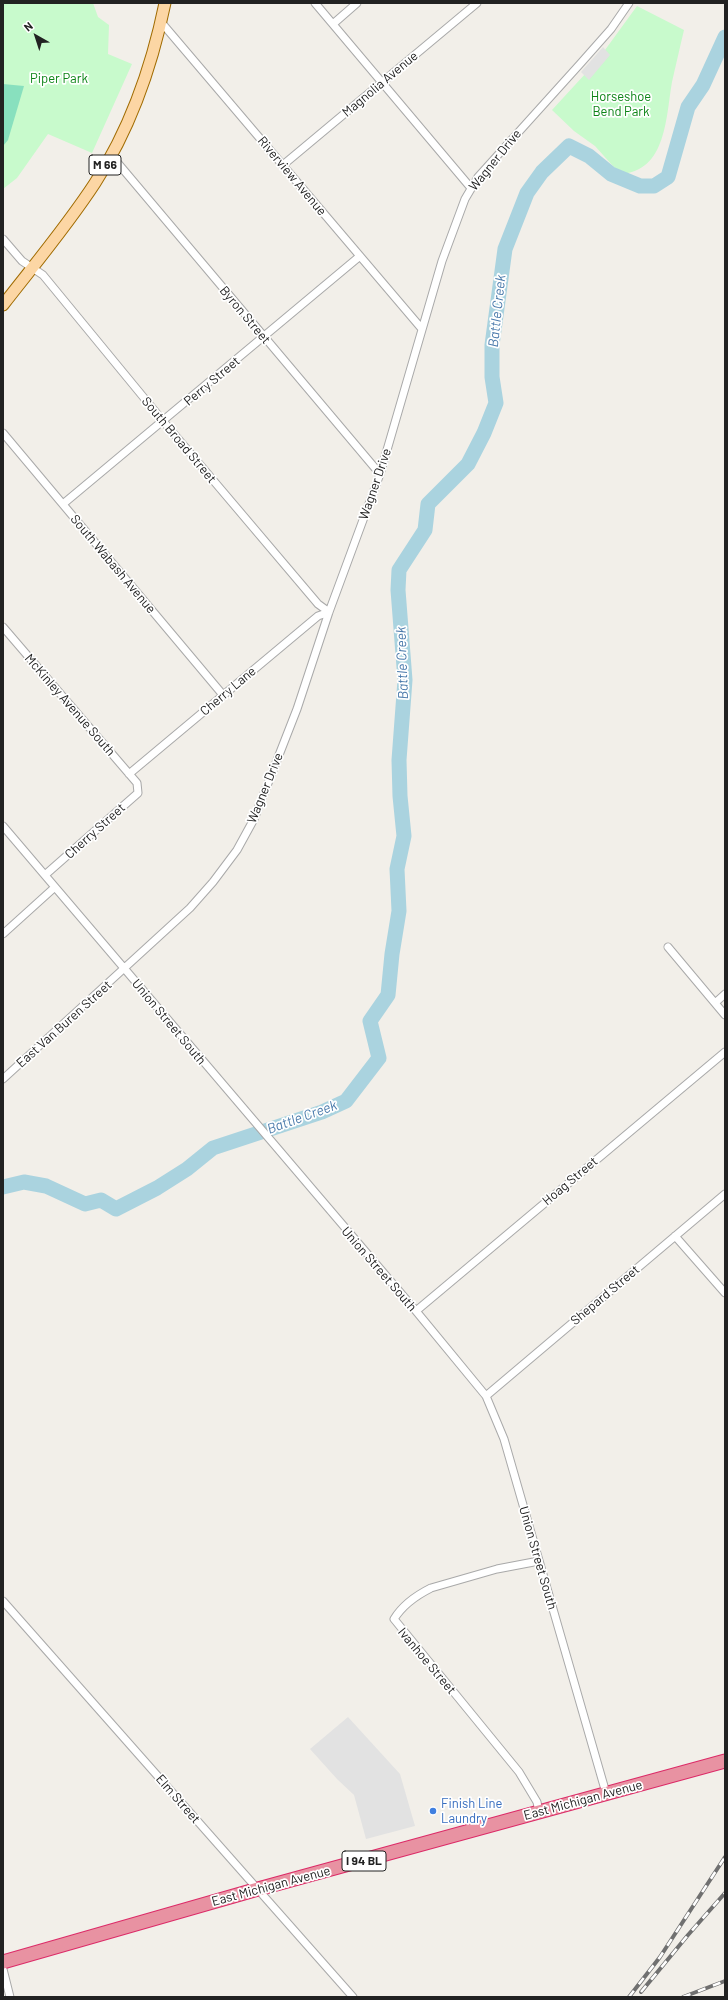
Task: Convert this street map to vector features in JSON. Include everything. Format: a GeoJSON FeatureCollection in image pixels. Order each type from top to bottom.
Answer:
{"type":"FeatureCollection","features":[{"type":"Feature","properties":{"kind":"highway","name":"East Michigan Avenue"},"geometry":{"type":"LineString","coordinates":[[3,1962],[258,1889],[725,1761]]}},
{"type":"Feature","properties":{"kind":"main road","name":"M 66"},"geometry":{"type":"LineString","coordinates":[[3,305],[73,214],[95,183],[111,155],[141,90],[156,45],[164,3]]}},
{"type":"Feature","properties":{"kind":"street"},"geometry":{"type":"LineString","coordinates":[[315,3],[471,188]]}},
{"type":"Feature","properties":{"kind":"street"},"geometry":{"type":"LineString","coordinates":[[332,24],[357,3]]}},
{"type":"Feature","properties":{"kind":"street","name":"Magnolia Avenue"},"geometry":{"type":"LineString","coordinates":[[283,165],[477,3]]}},
{"type":"Feature","properties":{"kind":"street","name":"Wagner Drive"},"geometry":{"type":"LineString","coordinates":[[125,968],[190,908],[213,882],[237,850],[254,819],[297,709],[329,612],[380,474],[442,261],[456,219],[471,188],[515,135],[606,35],[629,3]]}},
{"type":"Feature","properties":{"kind":"street","name":"Riverview Avenue"},"geometry":{"type":"LineString","coordinates":[[161,22],[422,329]]}},
{"type":"Feature","properties":{"kind":"street","name":"Byron Street"},"geometry":{"type":"LineString","coordinates":[[111,155],[380,474]]}},
{"type":"Feature","properties":{"kind":"street","name":"South Broad Street"},"geometry":{"type":"LineString","coordinates":[[3,239],[22,261],[42,275],[318,604],[329,612]]}},
{"type":"Feature","properties":{"kind":"street","name":"Perry Street"},"geometry":{"type":"LineString","coordinates":[[63,504],[360,256]]}},
{"type":"Feature","properties":{"kind":"street","name":"South Wabash Avenue"},"geometry":{"type":"LineString","coordinates":[[3,433],[223,694]]}},
{"type":"Feature","properties":{"kind":"street","name":"Cherry Lane"},"geometry":{"type":"LineString","coordinates":[[129,774],[318,616],[329,612]]}},
{"type":"Feature","properties":{"kind":"street","name":"McKinley Avenue South"},"geometry":{"type":"LineString","coordinates":[[3,626],[137,783]]}},
{"type":"Feature","properties":{"kind":"street","name":"Cherry Street"},"geometry":{"type":"LineString","coordinates":[[45,875],[138,793],[137,783]]}},
{"type":"Feature","properties":{"kind":"street","name":"Union Street South"},"geometry":{"type":"LineString","coordinates":[[3,826],[416,1311],[486,1396],[504,1439],[606,1793]]}},
{"type":"Feature","properties":{"kind":"street"},"geometry":{"type":"LineString","coordinates":[[3,934],[55,887]]}},
{"type":"Feature","properties":{"kind":"street"},"geometry":{"type":"LineString","coordinates":[[668,947],[725,1015]]}},
{"type":"Feature","properties":{"kind":"street","name":"East Van Buren Street"},"geometry":{"type":"LineString","coordinates":[[3,1079],[125,968]]}},
{"type":"Feature","properties":{"kind":"street"},"geometry":{"type":"LineString","coordinates":[[715,1003],[725,994]]}},
{"type":"Feature","properties":{"kind":"street","name":"Hoag Street"},"geometry":{"type":"LineString","coordinates":[[416,1311],[725,1052]]}},
{"type":"Feature","properties":{"kind":"street","name":"Shepard Street"},"geometry":{"type":"LineString","coordinates":[[486,1396],[725,1194]]}},
{"type":"Feature","properties":{"kind":"street"},"geometry":{"type":"LineString","coordinates":[[675,1236],[725,1293]]}},
{"type":"Feature","properties":{"kind":"street","name":"Ivanhoe Street"},"geometry":{"type":"LineString","coordinates":[[539,1561],[497,1569],[431,1588],[423,1592],[398,1612],[394,1619],[519,1772],[536,1802],[539,1812]]}},
{"type":"Feature","properties":{"kind":"street","name":"Elm Street"},"geometry":{"type":"LineString","coordinates":[[3,1601],[258,1889],[350,1996]]}},
{"type":"Feature","properties":{"kind":"street"},"geometry":{"type":"LineString","coordinates":[[3,1969],[10,1997]]}},
{"type":"Feature","properties":{"kind":"green space","name":"Piper Park"},"geometry":{"type":"Polygon","coordinates":[[[3,3],[93,3],[98,17],[109,25],[108,54],[132,64],[92,153],[48,134],[17,178],[3,189],[3,3]]]}},
{"type":"Feature","properties":{"kind":"green space","name":"Horseshoe Bend Park"},"geometry":{"type":"Polygon","coordinates":[[[637,6],[684,30],[672,82],[665,125],[656,153],[647,163],[635,171],[620,174],[595,146],[574,131],[552,110],[597,61],[637,6]]]}},
{"type":"Feature","properties":{"kind":"green space"},"geometry":{"type":"Polygon","coordinates":[[[3,84],[24,86],[8,140],[3,146],[3,84]]]}},
{"type":"Feature","properties":{"kind":"shaded area"},"geometry":{"type":"Polygon","coordinates":[[[603,47],[610,55],[589,80],[581,72],[603,47]]]}},
{"type":"Feature","properties":{"kind":"shaded area"},"geometry":{"type":"Polygon","coordinates":[[[348,1717],[400,1774],[415,1826],[366,1839],[354,1795],[337,1779],[310,1749],[348,1717]]]}},
{"type":"Feature","properties":{"kind":"waterway","name":"Battle Creek"},"geometry":{"type":"LineString","coordinates":[[3,1187],[24,1182],[46,1186],[85,1204],[101,1200],[116,1209],[157,1188],[187,1169],[213,1148],[322,1112],[346,1101],[379,1058],[370,1021],[388,995],[392,954],[399,911],[397,869],[404,836],[400,796],[399,760],[405,680],[398,590],[399,570],[425,530],[428,504],[468,464],[484,433],[496,403],[492,377],[492,345],[505,249],[527,193],[542,172],[569,146],[589,156],[611,174],[640,186],[654,186],[668,177],[688,107],[703,85],[725,37]]}},
{"type":"Feature","properties":{"kind":"railway"},"geometry":{"type":"LineString","coordinates":[[629,1997],[660,1957],[725,1857]]}},
{"type":"Feature","properties":{"kind":"railway"},"geometry":{"type":"LineString","coordinates":[[641,1992],[725,1893]]}},
{"type":"Feature","properties":{"kind":"railway"},"geometry":{"type":"LineString","coordinates":[[683,1997],[725,1981]]}},
{"type":"Feature","properties":{"kind":"place","name":"Finish Line Laundry"},"geometry":{"type":"Point","coordinates":[433,1811]}}]}
